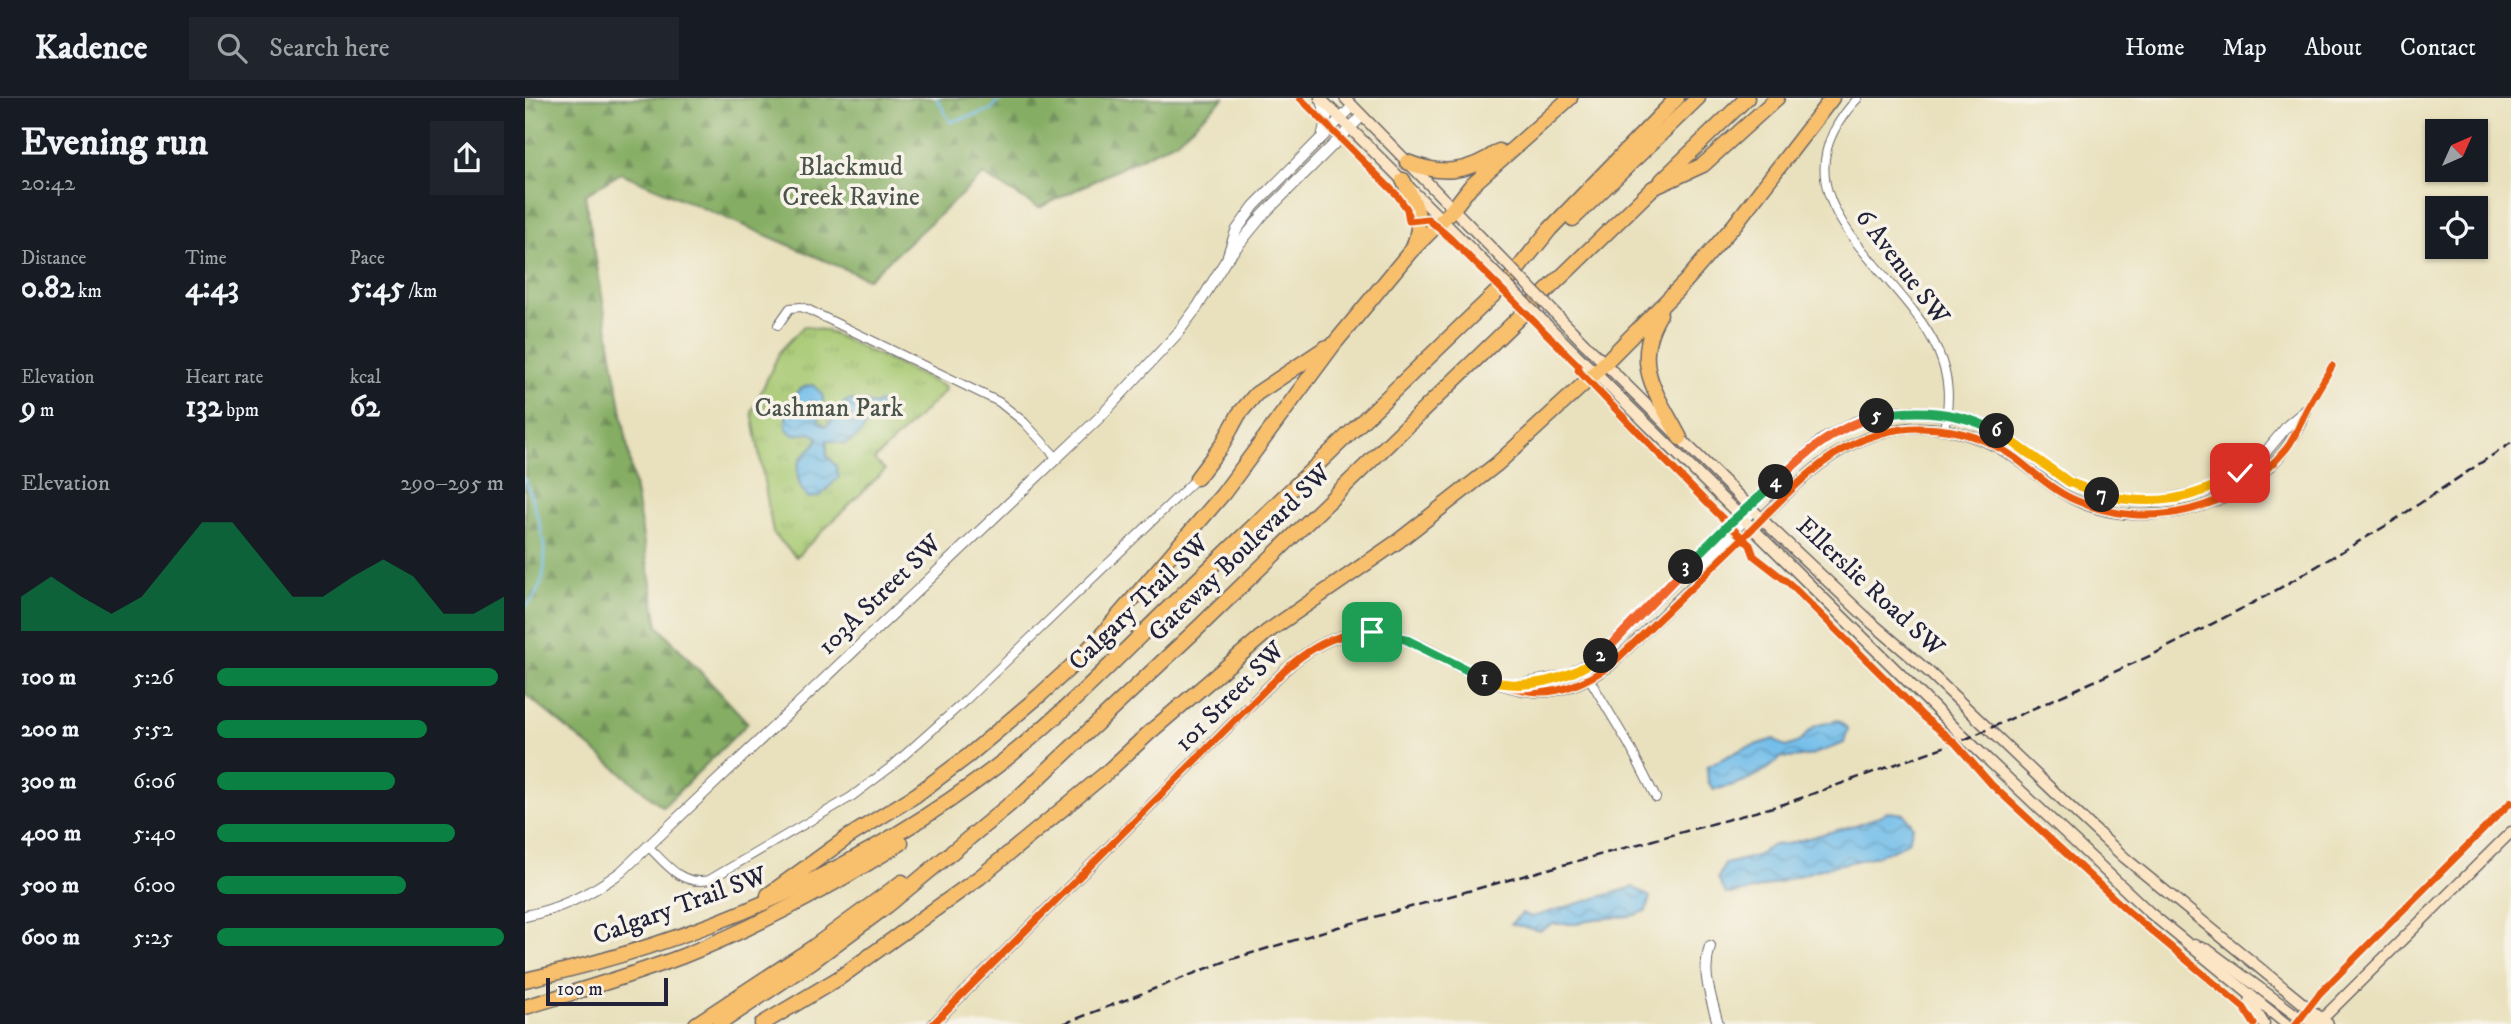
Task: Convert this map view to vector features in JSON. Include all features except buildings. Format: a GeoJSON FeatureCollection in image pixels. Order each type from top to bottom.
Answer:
{"type":"FeatureCollection","features":[{"type":"Feature","properties":{"kind":"highway"},"geometry":{"type":"LineString","coordinates":[[745,912],[848,837],[916,795],[968,756],[1075,663],[1223,494],[1343,334],[1410,253],[1470,187],[1570,98]]}},
{"type":"Feature","properties":{"kind":"highway","name":"Calgary Trail SW"},"geometry":{"type":"LineString","coordinates":[[525,980],[612,959],[745,912],[805,885],[882,843],[975,783],[1065,709],[1509,280],[1550,229],[1677,98]]}},
{"type":"Feature","properties":{"kind":"highway"},"geometry":{"type":"LineString","coordinates":[[1509,280],[1697,98]]}},
{"type":"Feature","properties":{"kind":"highway"},"geometry":{"type":"LineString","coordinates":[[1653,188],[1747,98]]}},
{"type":"Feature","properties":{"kind":"highway","name":"Gateway Boulevard SW"},"geometry":{"type":"LineString","coordinates":[[719,1024],[842,940],[976,834],[1103,720],[1653,188],[1703,165],[1777,98]]}},
{"type":"Feature","properties":{"kind":"highway"},"geometry":{"type":"LineString","coordinates":[[762,1024],[839,978],[980,877],[1088,789],[1267,632],[1397,542],[1497,464],[1600,368],[1685,282],[1735,224],[1832,98]]}},
{"type":"Feature","properties":{"kind":"highway"},"geometry":{"type":"LineString","coordinates":[[1407,162],[1424,169],[1450,171],[1471,167],[1495,154],[1546,118]]}},
{"type":"Feature","properties":{"kind":"highway"},"geometry":{"type":"LineString","coordinates":[[1403,180],[1415,202],[1419,219],[1419,230],[1410,253]]}},
{"type":"Feature","properties":{"kind":"highway"},"geometry":{"type":"LineString","coordinates":[[1680,438],[1654,391],[1646,354],[1651,329],[1685,282]]}},
{"type":"Feature","properties":{"kind":"highway"},"geometry":{"type":"LineString","coordinates":[[1197,478],[1222,445],[1238,414],[1256,394],[1309,360],[1343,334]]}},
{"type":"Feature","properties":{"kind":"highway"},"geometry":{"type":"LineString","coordinates":[[525,1007],[684,956],[841,881],[915,834],[978,788],[1028,741]]}},
{"type":"Feature","properties":{"kind":"highway"},"geometry":{"type":"LineString","coordinates":[[696,1024],[812,948],[947,849],[976,834]]}},
{"type":"Feature","properties":{"kind":"main road","name":"Ellerslie Road SW"},"geometry":{"type":"LineString","coordinates":[[1320,98],[1403,180],[1447,214],[1468,224],[1584,343],[1600,368],[1745,521],[1966,739],[2149,912],[2286,1024]]}},
{"type":"Feature","properties":{"kind":"main road","name":"Ellerslie Road SW"},"geometry":{"type":"LineString","coordinates":[[1348,102],[1407,162],[1447,214],[1458,236],[1574,352],[1600,368],[1680,438],[1761,518],[2125,858],[2323,1022]]}},
{"type":"Feature","properties":{"kind":"main road"},"geometry":{"type":"LineString","coordinates":[[2185,942],[2208,950],[2300,1018],[2323,1022],[2511,832]]}},
{"type":"Feature","properties":{"kind":"main road"},"geometry":{"type":"LineString","coordinates":[[2234,983],[2256,1008],[2265,1024]]}},
{"type":"Feature","properties":{"kind":"street"},"geometry":{"type":"LineString","coordinates":[[1320,98],[1327,116],[1327,124],[1321,137]]}},
{"type":"Feature","properties":{"kind":"street","name":"6 Avenue SW"},"geometry":{"type":"LineString","coordinates":[[1858,98],[1847,109],[1826,148],[1826,188],[1832,206],[1851,237],[1931,338],[1946,379],[1949,403],[1944,429]]}},
{"type":"Feature","properties":{"kind":"street","name":"103A Street SW"},"geometry":{"type":"LineString","coordinates":[[1226,260],[1236,231],[1247,215],[1340,119],[1348,102]]}},
{"type":"Feature","properties":{"kind":"street","name":"103A Street SW"},"geometry":{"type":"LineString","coordinates":[[525,916],[565,905],[595,890],[621,872],[1100,416],[1163,351],[1198,306],[1226,260],[1270,207],[1361,116]]}},
{"type":"Feature","properties":{"kind":"street"},"geometry":{"type":"LineString","coordinates":[[778,324],[790,308],[801,307],[809,310],[999,402],[1016,414],[1056,457]]}},
{"type":"Feature","properties":{"kind":"street"},"geometry":{"type":"LineString","coordinates":[[1745,521],[1761,518],[1816,467],[1844,448],[1883,432],[1921,428],[1944,429],[1980,439],[2004,451],[2051,486],[2074,499],[2109,510],[2153,515],[2186,511],[2209,504],[2246,486],[2268,468],[2299,431],[2306,410],[2332,366]]}},
{"type":"Feature","properties":{"kind":"street"},"geometry":{"type":"LineString","coordinates":[[1745,521],[1750,507],[1822,440],[1855,422],[1898,412],[1947,414],[1974,421],[1995,430],[2056,474],[2084,489],[2126,500],[2153,502],[2206,491],[2240,473],[2259,459],[2288,425],[2306,410]]}},
{"type":"Feature","properties":{"kind":"street","name":"Calgary Trail SW"},"geometry":{"type":"LineString","coordinates":[[648,846],[689,882],[709,880],[851,797],[891,767],[966,700],[1197,478]]}},
{"type":"Feature","properties":{"kind":"street","name":"101 Street SW"},"geometry":{"type":"LineString","coordinates":[[933,1024],[1284,671],[1311,648],[1348,634],[1386,634],[1420,645],[1478,676],[1541,692],[1590,678],[1611,665],[1685,592],[1745,521]]}},
{"type":"Feature","properties":{"kind":"street","name":"101 Street SW"},"geometry":{"type":"LineString","coordinates":[[1509,685],[1555,679],[1583,668],[1606,652],[1688,565],[1745,521]]}},
{"type":"Feature","properties":{"kind":"street"},"geometry":{"type":"LineString","coordinates":[[1583,668],[1629,745],[1656,798]]}},
{"type":"Feature","properties":{"kind":"street"},"geometry":{"type":"LineString","coordinates":[[1710,946],[1705,962],[1705,975],[1718,1024]]}},
{"type":"Feature","properties":{"kind":"green space","name":"Blackmud Creek Ravine"},"geometry":{"type":"Polygon","coordinates":[[[525,98],[1224,98],[1176,141],[1039,208],[983,175],[868,279],[621,173],[585,195],[658,626],[748,723],[663,807],[525,694],[525,98]]]}},
{"type":"Feature","properties":{"kind":"green space","name":"Cashman Park"},"geometry":{"type":"Polygon","coordinates":[[[804,326],[827,331],[945,387],[944,392],[874,460],[885,470],[796,557],[773,533],[752,412],[780,351],[804,326]]]}},
{"type":"Feature","properties":{"kind":"water"},"geometry":{"type":"Polygon","coordinates":[[[812,385],[822,394],[819,421],[825,426],[846,401],[873,405],[879,402],[886,410],[883,415],[869,420],[859,436],[845,444],[827,440],[827,456],[836,466],[839,477],[820,496],[809,498],[800,486],[797,470],[800,460],[818,437],[811,433],[793,435],[786,428],[786,421],[788,407],[794,395],[812,385]]]}},
{"type":"Feature","properties":{"kind":"water"},"geometry":{"type":"Polygon","coordinates":[[[1838,720],[1848,729],[1844,743],[1806,756],[1782,757],[1759,774],[1733,785],[1714,789],[1708,782],[1707,766],[1742,749],[1774,739],[1786,747],[1799,742],[1815,726],[1838,720]]]}},
{"type":"Feature","properties":{"kind":"water"},"geometry":{"type":"Polygon","coordinates":[[[1888,812],[1904,814],[1913,826],[1909,841],[1890,851],[1740,893],[1726,894],[1718,878],[1725,864],[1756,856],[1773,845],[1787,844],[1866,822],[1888,812]]]}},
{"type":"Feature","properties":{"kind":"water"},"geometry":{"type":"Polygon","coordinates":[[[1633,887],[1650,897],[1646,911],[1632,916],[1594,919],[1577,924],[1552,924],[1540,931],[1511,924],[1522,913],[1532,917],[1633,887]]]}},
{"type":"Feature","properties":{"kind":"waterway"},"geometry":{"type":"LineString","coordinates":[[937,98],[950,122],[991,110],[1001,98]]}},
{"type":"Feature","properties":{"kind":"waterway"},"geometry":{"type":"LineString","coordinates":[[525,479],[536,511],[545,562],[536,594],[525,607]]}},
{"type":"Feature","properties":{"kind":"railway"},"geometry":{"type":"LineString","coordinates":[[1063,1024],[1229,960],[1338,927],[1784,804],[1966,739],[2154,654],[2268,595],[2387,525],[2511,443]]}},
{"type":"Feature","properties":{"kind":"cycle path"},"geometry":{"type":"LineString","coordinates":[[1300,98],[1397,195],[1407,209],[1409,221],[1428,219],[1579,366],[1578,370],[1750,545],[1754,556],[1790,584],[1924,717],[1955,743],[1992,785],[2129,912],[2244,1008],[2254,1024]]}},
{"type":"Feature","properties":{"kind":"cycle path"},"geometry":{"type":"LineString","coordinates":[[933,1024],[1284,671],[1315,647],[1348,635],[1365,632],[1383,634],[1421,646],[1471,673],[1500,684],[1534,692],[1559,690],[1587,679],[1611,665],[1796,485],[1827,460],[1862,440],[1882,433],[1916,428],[1951,431],[2000,448],[2067,496],[2103,510],[2132,515],[2189,510],[2217,501],[2266,470],[2290,444],[2332,366]]}},
{"type":"Feature","properties":{"kind":"cycle path"},"geometry":{"type":"LineString","coordinates":[[2296,1024],[2319,994],[2511,802]]}},
{"type":"Feature","properties":{"kind":"route"},"geometry":{"type":"LineString","coordinates":[[1372,632],[1405,639],[1478,676],[1500,684],[1543,681],[1574,673],[1606,652],[1708,544],[1822,440],[1855,422],[1898,412],[1947,414],[1983,424],[2019,445],[2069,482],[2098,494],[2126,500],[2153,502],[2180,498],[2206,491],[2240,473]]}}]}
